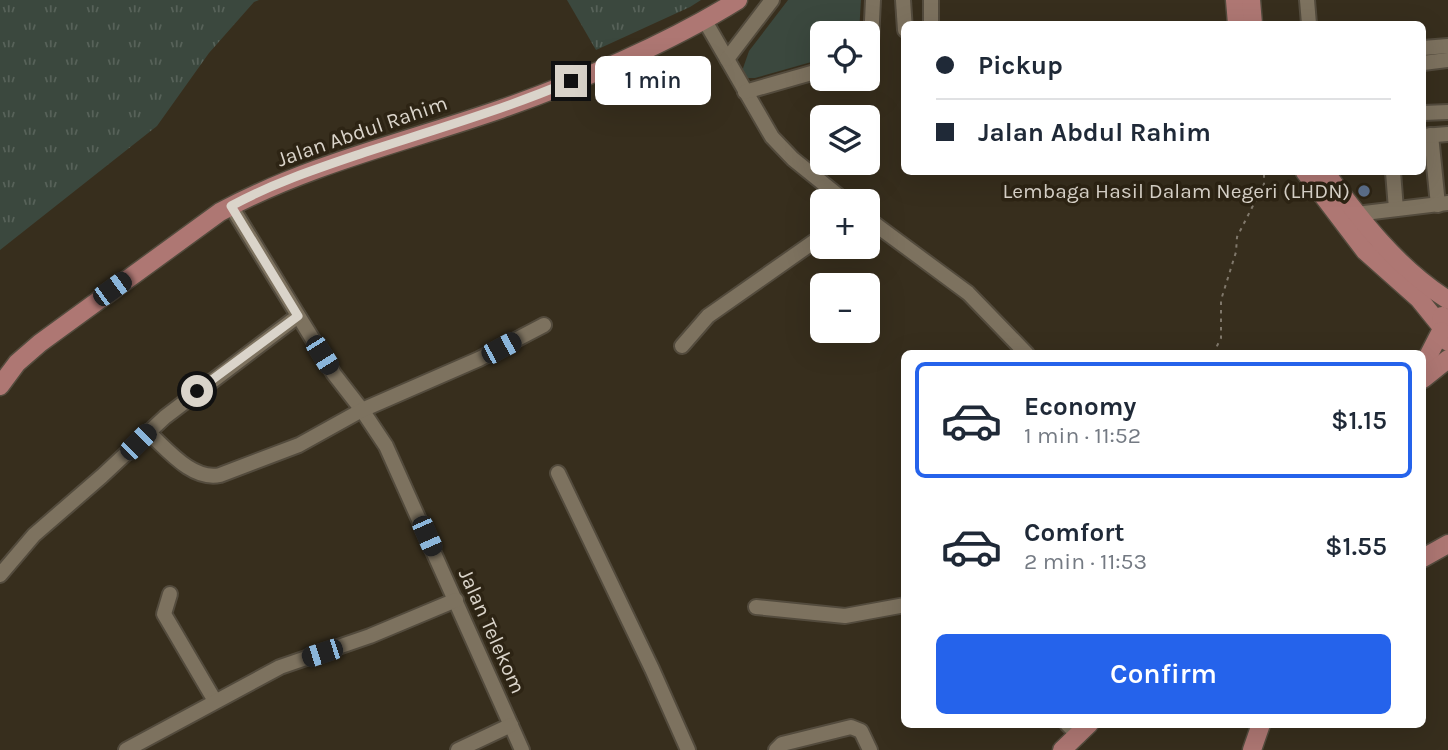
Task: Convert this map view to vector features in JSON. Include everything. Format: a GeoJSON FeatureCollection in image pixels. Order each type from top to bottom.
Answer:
{"type":"FeatureCollection","features":[{"type":"Feature","properties":{"kind":"main road","name":"Jalan Abdul Rahim"},"geometry":{"type":"LineString","coordinates":[[0,386],[17,363],[40,344],[231,206],[309,171],[535,96],[705,21],[738,0]]}},
{"type":"Feature","properties":{"kind":"main road"},"geometry":{"type":"LineString","coordinates":[[1235,0],[1237,21]]}},
{"type":"Feature","properties":{"kind":"main road"},"geometry":{"type":"LineString","coordinates":[[1251,0],[1253,21]]}},
{"type":"Feature","properties":{"kind":"main road"},"geometry":{"type":"LineString","coordinates":[[1309,175],[1335,197]]}},
{"type":"Feature","properties":{"kind":"main road"},"geometry":{"type":"LineString","coordinates":[[1326,175],[1335,197],[1349,217],[1365,251],[1419,299],[1443,333]]}},
{"type":"Feature","properties":{"kind":"main road"},"geometry":{"type":"LineString","coordinates":[[1349,217],[1373,234],[1422,282],[1448,300]]}},
{"type":"Feature","properties":{"kind":"main road"},"geometry":{"type":"LineString","coordinates":[[1426,361],[1443,333],[1442,314],[1448,308]]}},
{"type":"Feature","properties":{"kind":"main road"},"geometry":{"type":"LineString","coordinates":[[1426,377],[1448,359]]}},
{"type":"Feature","properties":{"kind":"main road"},"geometry":{"type":"LineString","coordinates":[[1426,556],[1448,544]]}},
{"type":"Feature","properties":{"kind":"main road"},"geometry":{"type":"LineString","coordinates":[[1062,750],[1078,728]]}},
{"type":"Feature","properties":{"kind":"main road"},"geometry":{"type":"LineString","coordinates":[[1252,750],[1260,728]]}},
{"type":"Feature","properties":{"kind":"street"},"geometry":{"type":"LineString","coordinates":[[727,59],[772,0]]}},
{"type":"Feature","properties":{"kind":"street"},"geometry":{"type":"LineString","coordinates":[[872,21],[873,0]]}},
{"type":"Feature","properties":{"kind":"street"},"geometry":{"type":"LineString","coordinates":[[903,0],[904,21]]}},
{"type":"Feature","properties":{"kind":"street"},"geometry":{"type":"LineString","coordinates":[[931,0],[931,21]]}},
{"type":"Feature","properties":{"kind":"street"},"geometry":{"type":"LineString","coordinates":[[1307,0],[1309,21]]}},
{"type":"Feature","properties":{"kind":"street"},"geometry":{"type":"LineString","coordinates":[[705,21],[763,123],[781,148],[831,189]]}},
{"type":"Feature","properties":{"kind":"street"},"geometry":{"type":"LineString","coordinates":[[1426,48],[1448,46]]}},
{"type":"Feature","properties":{"kind":"street"},"geometry":{"type":"LineString","coordinates":[[1426,63],[1448,60]]}},
{"type":"Feature","properties":{"kind":"street"},"geometry":{"type":"LineString","coordinates":[[745,92],[810,73]]}},
{"type":"Feature","properties":{"kind":"street"},"geometry":{"type":"LineString","coordinates":[[1426,113],[1448,112]]}},
{"type":"Feature","properties":{"kind":"street"},"geometry":{"type":"LineString","coordinates":[[1349,217],[1443,204],[1427,136],[1448,134]]}},
{"type":"Feature","properties":{"kind":"street"},"geometry":{"type":"LineString","coordinates":[[1393,175],[1396,209]]}},
{"type":"Feature","properties":{"kind":"street","name":"Jalan Telekom"},"geometry":{"type":"LineString","coordinates":[[231,206],[345,390],[386,446],[522,750]]}},
{"type":"Feature","properties":{"kind":"street"},"geometry":{"type":"LineString","coordinates":[[880,228],[968,293],[1023,350]]}},
{"type":"Feature","properties":{"kind":"street"},"geometry":{"type":"LineString","coordinates":[[682,346],[708,316],[810,244]]}},
{"type":"Feature","properties":{"kind":"street"},"geometry":{"type":"LineString","coordinates":[[0,575],[34,535],[102,477],[148,432],[298,316]]}},
{"type":"Feature","properties":{"kind":"street"},"geometry":{"type":"LineString","coordinates":[[148,432],[199,474],[211,477],[299,445],[362,410],[479,359],[544,325]]}},
{"type":"Feature","properties":{"kind":"street"},"geometry":{"type":"LineString","coordinates":[[558,473],[688,750]]}},
{"type":"Feature","properties":{"kind":"street"},"geometry":{"type":"LineString","coordinates":[[170,594],[164,614],[215,701]]}},
{"type":"Feature","properties":{"kind":"street"},"geometry":{"type":"LineString","coordinates":[[126,750],[292,662],[370,636],[456,600]]}},
{"type":"Feature","properties":{"kind":"street"},"geometry":{"type":"LineString","coordinates":[[756,607],[845,616],[901,606]]}},
{"type":"Feature","properties":{"kind":"street"},"geometry":{"type":"LineString","coordinates":[[458,750],[511,725]]}},
{"type":"Feature","properties":{"kind":"street"},"geometry":{"type":"LineString","coordinates":[[776,750],[782,744],[816,743],[838,729],[857,728],[870,750]]}},
{"type":"Feature","properties":{"kind":"path"},"geometry":{"type":"LineString","coordinates":[[1215,350],[1221,338],[1221,300],[1236,252],[1238,232],[1264,184],[1264,175]]}},
{"type":"Feature","properties":{"kind":"green space"},"geometry":{"type":"Polygon","coordinates":[[[0,0],[259,0],[254,2],[209,53],[157,126],[0,250],[0,0]]]}},
{"type":"Feature","properties":{"kind":"green space"},"geometry":{"type":"Polygon","coordinates":[[[567,0],[701,0],[596,50],[567,0]]]}},
{"type":"Feature","properties":{"kind":"green space"},"geometry":{"type":"Polygon","coordinates":[[[788,0],[861,0],[860,21],[810,21],[810,62],[755,78],[746,78],[742,71],[749,51],[788,0]]]}},
{"type":"Feature","properties":{"kind":"place","name":"Lembaga Hasil Dalam Negeri (LHDN)"},"geometry":{"type":"Point","coordinates":[1364,191]}},
{"type":"Feature","properties":{"kind":"route"},"geometry":{"type":"LineString","coordinates":[[197,391],[298,316],[231,206],[309,171],[501,109],[571,81]]}}]}
